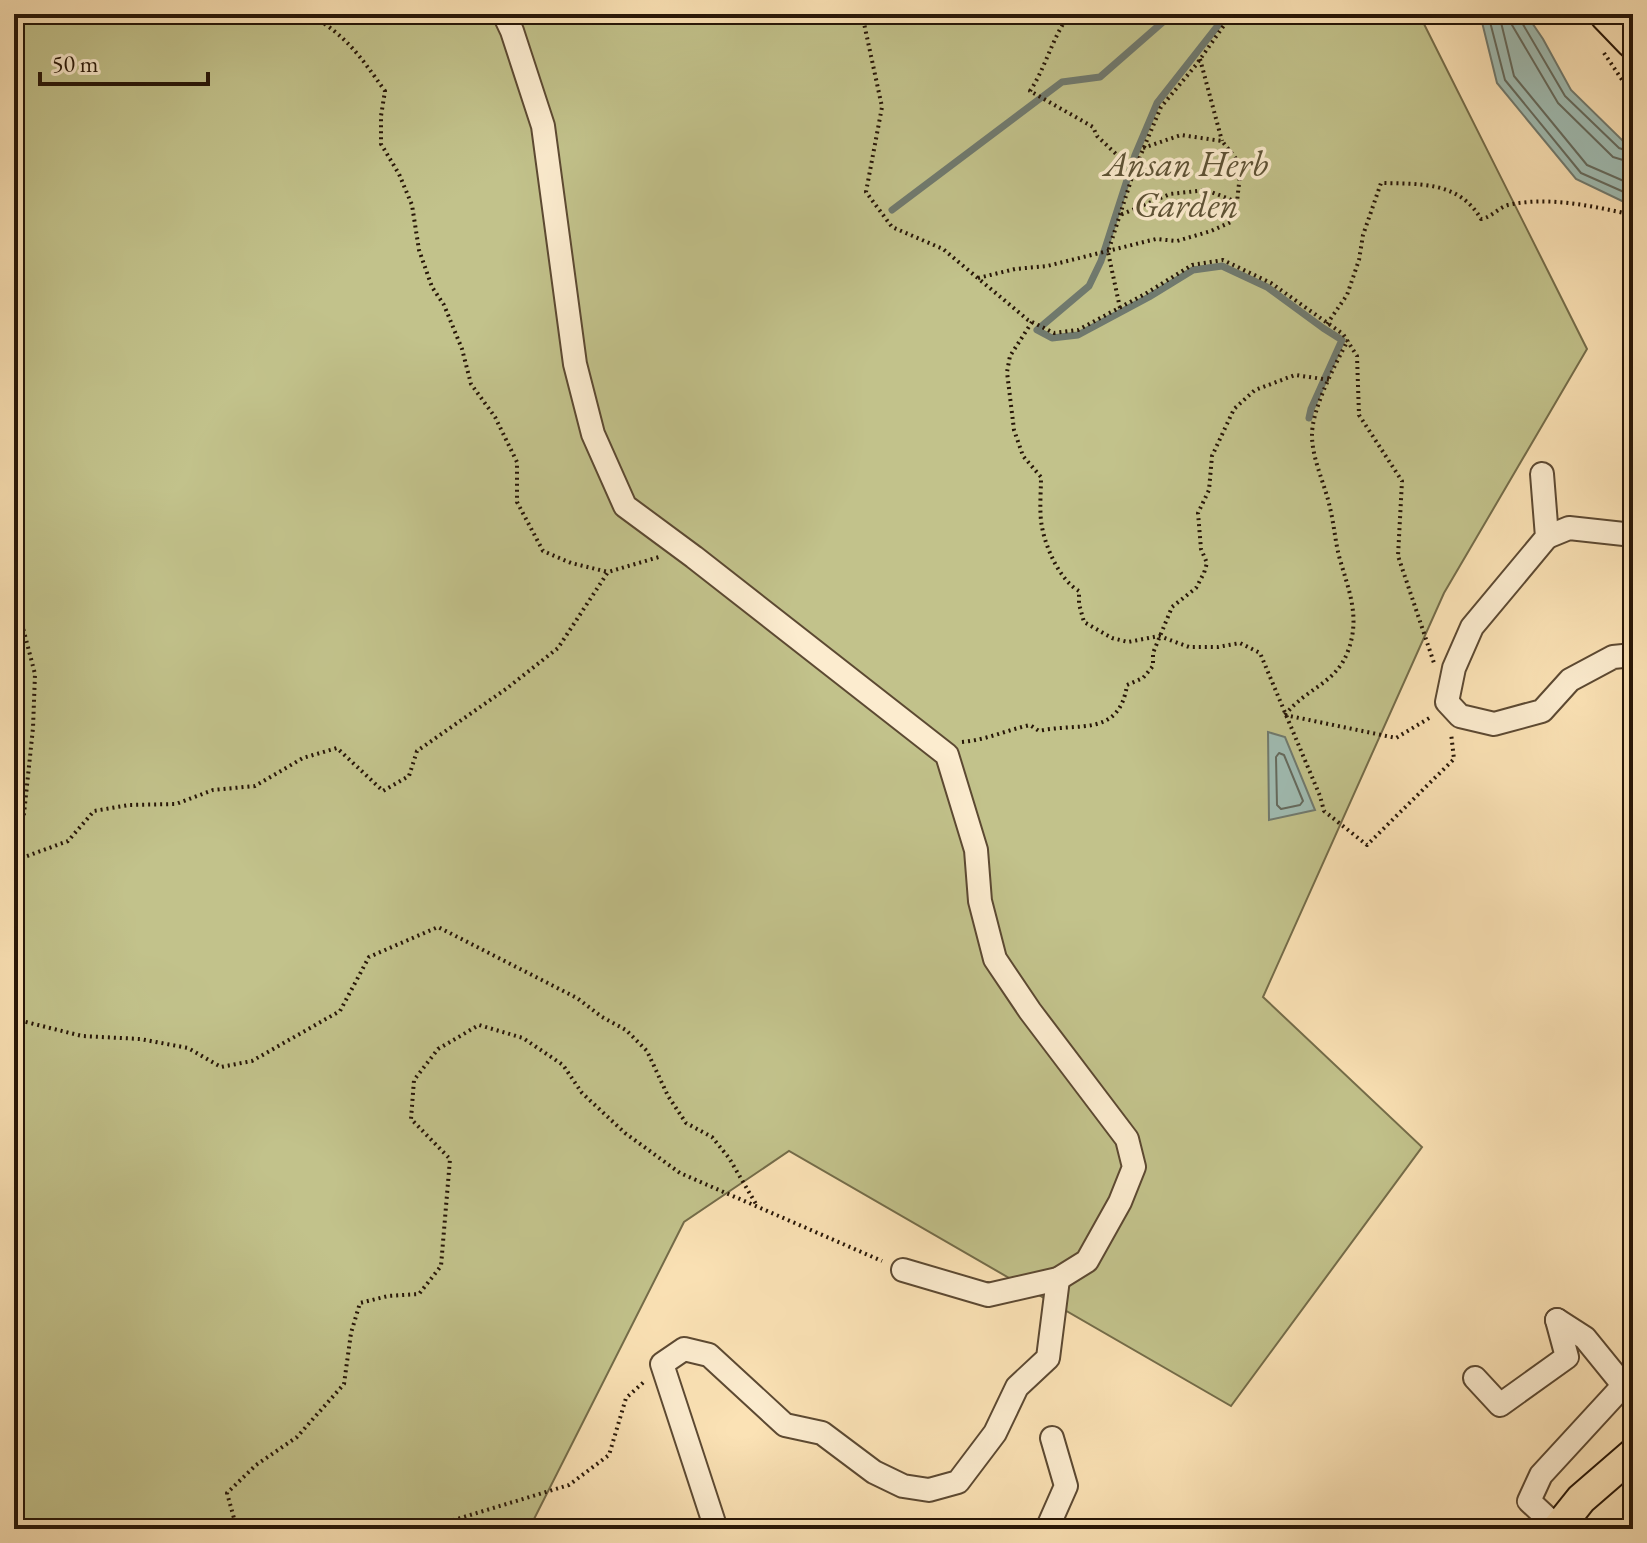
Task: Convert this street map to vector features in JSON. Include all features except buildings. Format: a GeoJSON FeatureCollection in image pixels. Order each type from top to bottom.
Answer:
{"type":"FeatureCollection","features":[{"type":"Feature","properties":{"kind":"highway"},"geometry":{"type":"LineString","coordinates":[[1607,14],[1633,41]]}},
{"type":"Feature","properties":{"kind":"main road"},"geometry":{"type":"LineString","coordinates":[[1558,1529],[1581,1499],[1633,1454]]}},
{"type":"Feature","properties":{"kind":"street"},"geometry":{"type":"LineString","coordinates":[[504,14],[543,126],[575,364],[593,434],[625,506],[947,755],[976,850],[980,901],[995,959],[1030,1011],[1127,1139],[1134,1167],[1120,1202],[1087,1261],[1058,1279],[988,1295],[903,1270]]}},
{"type":"Feature","properties":{"kind":"street"},"geometry":{"type":"LineString","coordinates":[[1542,474],[1547,537]]}},
{"type":"Feature","properties":{"kind":"street"},"geometry":{"type":"LineString","coordinates":[[1633,535],[1569,528],[1547,537],[1527,557],[1472,627],[1454,668],[1447,702],[1460,716],[1494,724],[1542,711],[1570,680],[1613,657],[1633,655]]}},
{"type":"Feature","properties":{"kind":"street"},"geometry":{"type":"LineString","coordinates":[[716,1529],[662,1364],[684,1349],[709,1355],[785,1425],[822,1433],[874,1472],[903,1486],[929,1490],[958,1482],[995,1433],[1017,1387],[1048,1358],[1058,1279]]}},
{"type":"Feature","properties":{"kind":"street"},"geometry":{"type":"LineString","coordinates":[[1475,1378],[1500,1405],[1567,1357],[1557,1320],[1585,1338],[1628,1380],[1541,1475],[1529,1501],[1558,1529]]}},
{"type":"Feature","properties":{"kind":"street"},"geometry":{"type":"LineString","coordinates":[[1047,1529],[1066,1486],[1052,1438]]}},
{"type":"Feature","properties":{"kind":"path"},"geometry":{"type":"LineString","coordinates":[[309,14],[332,27],[354,47],[385,91],[381,144],[399,174],[412,205],[419,250],[432,287],[444,305],[462,349],[471,384],[495,417],[517,462],[517,502],[543,551],[571,563],[608,572],[663,556],[678,544]]}},
{"type":"Feature","properties":{"kind":"path"},"geometry":{"type":"LineString","coordinates":[[862,14],[882,107],[866,192],[892,227],[943,249],[1032,322],[1054,333],[1078,330],[1192,265],[1223,260],[1271,283],[1348,340],[1357,356],[1359,415],[1402,481],[1398,556],[1447,702],[1454,759],[1367,845],[1324,811],[1260,653],[1240,643],[1189,647],[1159,636],[1128,642],[1112,638],[1084,622],[1079,591],[1068,585],[1042,527],[1041,477],[1023,456],[1014,430],[1007,372],[1010,356],[1032,322]]}},
{"type":"Feature","properties":{"kind":"path"},"geometry":{"type":"LineString","coordinates":[[1058,14],[1063,24],[1047,51],[1040,75],[1030,91],[1093,127],[1097,136],[1134,171]]}},
{"type":"Feature","properties":{"kind":"path"},"geometry":{"type":"LineString","coordinates":[[1120,308],[1108,252],[1134,171],[1161,107],[1232,14]]}},
{"type":"Feature","properties":{"kind":"path"},"geometry":{"type":"LineString","coordinates":[[977,278],[1096,255],[1156,239],[1177,241],[1231,222],[1237,202],[1241,165],[1222,141],[1200,59]]}},
{"type":"Feature","properties":{"kind":"path"},"geometry":{"type":"LineString","coordinates":[[1143,148],[1181,135],[1222,141]]}},
{"type":"Feature","properties":{"kind":"path"},"geometry":{"type":"LineString","coordinates":[[1327,324],[1347,295],[1381,183],[1443,188],[1465,198],[1481,219],[1490,217],[1504,206],[1544,199],[1633,215]]}},
{"type":"Feature","properties":{"kind":"path"},"geometry":{"type":"LineString","coordinates":[[1120,215],[1170,194],[1206,190],[1237,202]]}},
{"type":"Feature","properties":{"kind":"path"},"geometry":{"type":"LineString","coordinates":[[1285,715],[1298,698],[1334,674],[1347,653],[1355,625],[1353,598],[1317,468],[1312,437],[1314,412],[1348,340]]}},
{"type":"Feature","properties":{"kind":"path"},"geometry":{"type":"LineString","coordinates":[[939,747],[985,740],[1030,725],[1039,731],[1059,726],[1085,727],[1108,721],[1120,709],[1127,685],[1143,678],[1153,666],[1153,653],[1172,607],[1196,588],[1204,573],[1207,563],[1201,549],[1198,513],[1209,490],[1212,456],[1234,409],[1255,390],[1295,375],[1330,380]]}},
{"type":"Feature","properties":{"kind":"path"},"geometry":{"type":"LineString","coordinates":[[14,423],[23,450],[14,478]]}},
{"type":"Feature","properties":{"kind":"path"},"geometry":{"type":"LineString","coordinates":[[14,867],[19,859],[68,841],[94,811],[129,805],[176,804],[213,790],[255,786],[303,758],[337,748],[383,791],[409,776],[417,751],[506,689],[558,648],[608,572]]}},
{"type":"Feature","properties":{"kind":"path"},"geometry":{"type":"LineString","coordinates":[[14,614],[23,628],[35,674],[24,814],[14,825]]}},
{"type":"Feature","properties":{"kind":"path"},"geometry":{"type":"LineString","coordinates":[[1285,715],[1396,738],[1431,717],[1447,702]]}},
{"type":"Feature","properties":{"kind":"path"},"geometry":{"type":"LineString","coordinates":[[14,1019],[82,1036],[140,1039],[188,1048],[221,1067],[252,1061],[340,1011],[369,957],[438,927],[563,991],[626,1030],[647,1051],[668,1096],[686,1123],[712,1137],[729,1158],[757,1207]]}},
{"type":"Feature","properties":{"kind":"path"},"geometry":{"type":"LineString","coordinates":[[237,1529],[227,1493],[256,1465],[297,1437],[344,1384],[351,1333],[360,1303],[388,1296],[419,1294],[441,1266],[450,1159],[411,1119],[414,1080],[438,1049],[479,1025],[523,1038],[563,1065],[582,1093],[625,1133],[680,1173],[903,1270]]}},
{"type":"Feature","properties":{"kind":"path"},"geometry":{"type":"LineString","coordinates":[[424,1529],[569,1485],[609,1455],[626,1398],[662,1364]]}},
{"type":"Feature","properties":{"kind":"green space","name":"Ansan Herb Garden"},"geometry":{"type":"Polygon","coordinates":[[[14,14],[1419,14],[1587,349],[1444,593],[1263,997],[1422,1147],[1231,1406],[789,1151],[684,1222],[529,1529],[14,1529],[14,14]]]}},
{"type":"Feature","properties":{"kind":"water"},"geometry":{"type":"Polygon","coordinates":[[[1480,14],[1526,14],[1571,90],[1624,142],[1633,146],[1633,204],[1576,179],[1497,83],[1480,14]]]}},
{"type":"Feature","properties":{"kind":"water"},"geometry":{"type":"Polygon","coordinates":[[[1268,732],[1285,737],[1315,810],[1269,820],[1268,732]]]}},
{"type":"Feature","properties":{"kind":"waterway"},"geometry":{"type":"LineString","coordinates":[[892,210],[1062,82],[1100,77],[1172,14]]}},
{"type":"Feature","properties":{"kind":"waterway"},"geometry":{"type":"LineString","coordinates":[[1227,14],[1157,103],[1135,155],[1101,261],[1089,286],[1037,330],[1052,338],[1078,335],[1193,270],[1222,266],[1267,287],[1342,340],[1309,418]]}}]}
